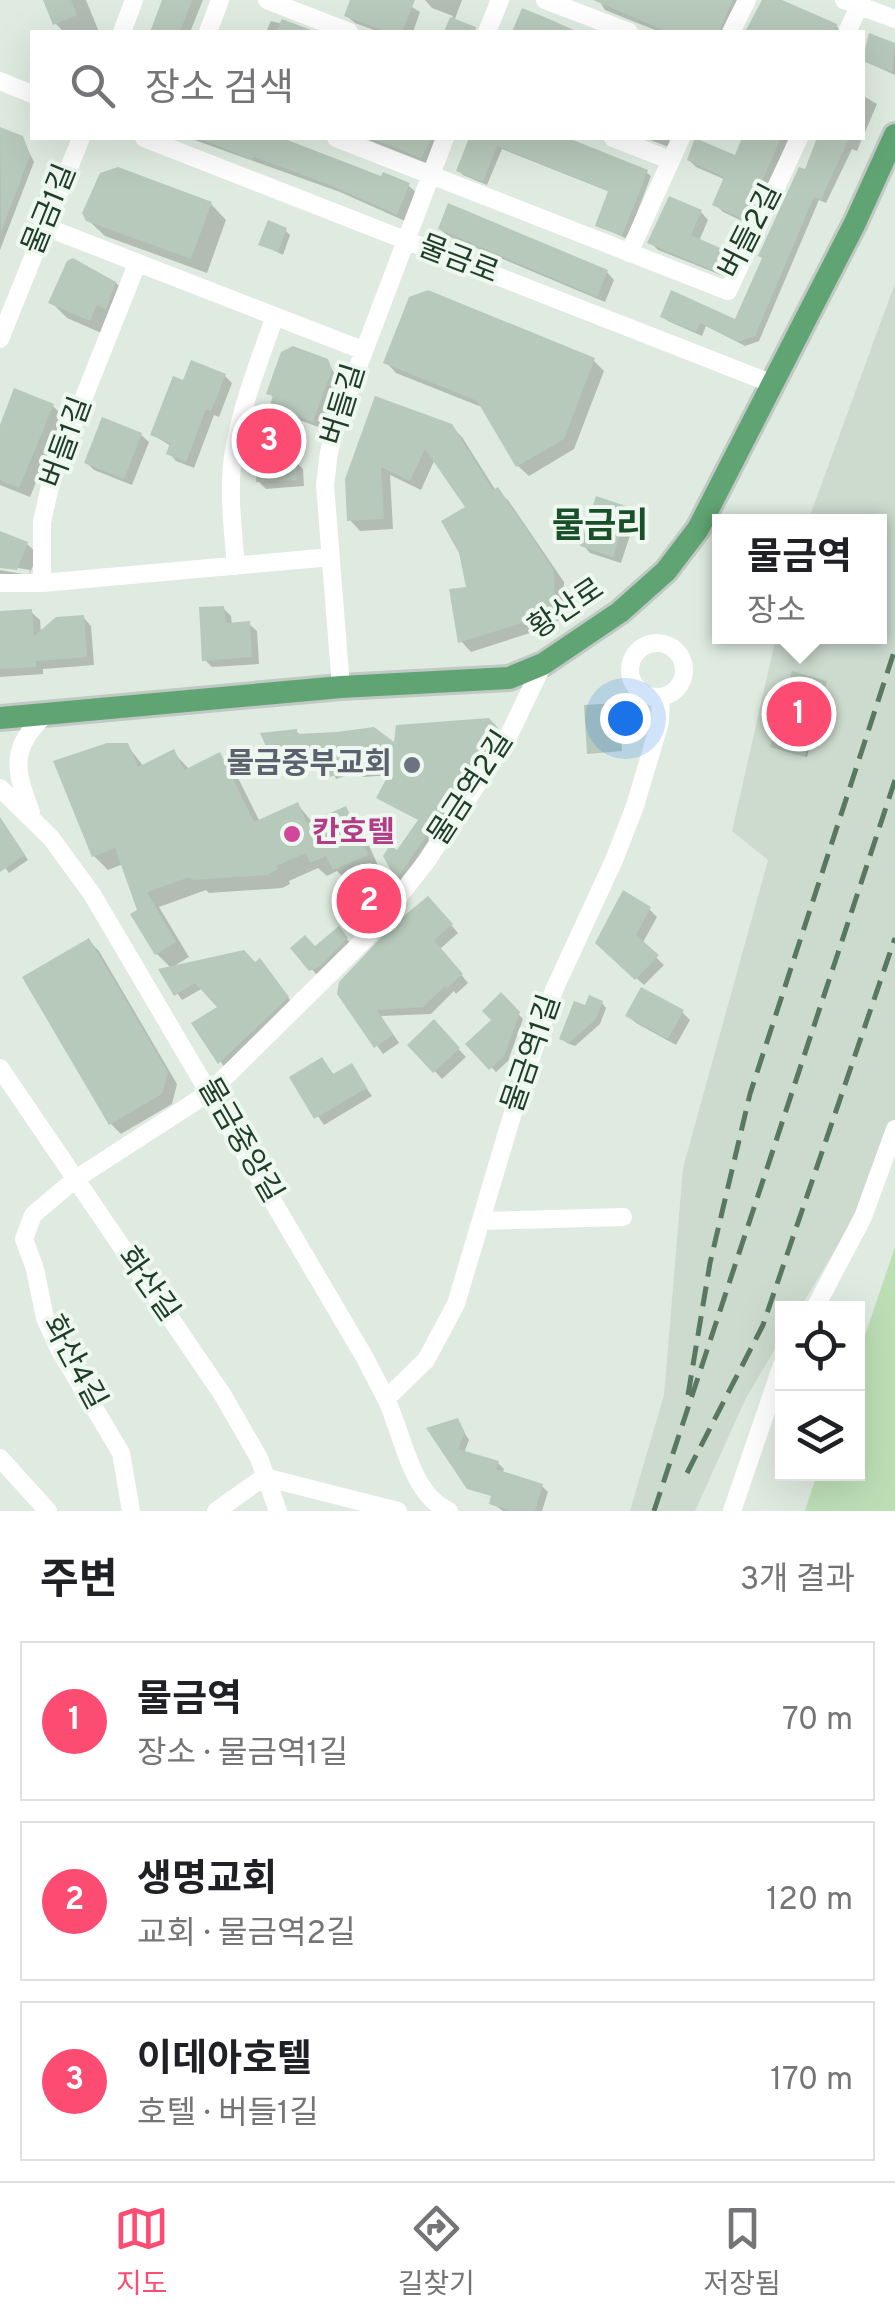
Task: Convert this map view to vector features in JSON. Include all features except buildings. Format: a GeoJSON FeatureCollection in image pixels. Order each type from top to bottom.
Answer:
{"type":"FeatureCollection","features":[{"type":"Feature","properties":{"kind":"main road","name":"황산로"},"geometry":{"type":"LineString","coordinates":[[0,718],[341,687],[508,678],[543,664],[620,612],[666,570],[698,529],[855,223],[895,135]]}},
{"type":"Feature","properties":{"kind":"street"},"geometry":{"type":"LineString","coordinates":[[123,30],[134,0]]}},
{"type":"Feature","properties":{"kind":"street"},"geometry":{"type":"LineString","coordinates":[[209,30],[220,0]]}},
{"type":"Feature","properties":{"kind":"street"},"geometry":{"type":"LineString","coordinates":[[267,0],[344,30]]}},
{"type":"Feature","properties":{"kind":"street"},"geometry":{"type":"LineString","coordinates":[[488,30],[500,0]]}},
{"type":"Feature","properties":{"kind":"street"},"geometry":{"type":"LineString","coordinates":[[545,0],[624,30]]}},
{"type":"Feature","properties":{"kind":"street"},"geometry":{"type":"LineString","coordinates":[[732,30],[746,0]]}},
{"type":"Feature","properties":{"kind":"street"},"geometry":{"type":"LineString","coordinates":[[848,30],[856,2],[895,20]]}},
{"type":"Feature","properties":{"kind":"street"},"geometry":{"type":"LineString","coordinates":[[0,81],[30,93]]}},
{"type":"Feature","properties":{"kind":"street","name":"물금1길"},"geometry":{"type":"LineString","coordinates":[[0,338],[80,140]]}},
{"type":"Feature","properties":{"kind":"street","name":"물금로"},"geometry":{"type":"LineString","coordinates":[[149,140],[772,384]]}},
{"type":"Feature","properties":{"kind":"street","name":"버들2길"},"geometry":{"type":"LineString","coordinates":[[341,140],[728,291],[797,140]]}},
{"type":"Feature","properties":{"kind":"street","name":"버들길"},"geometry":{"type":"LineString","coordinates":[[341,687],[326,485],[329,452],[362,350],[444,140]]}},
{"type":"Feature","properties":{"kind":"street"},"geometry":{"type":"LineString","coordinates":[[618,140],[670,160]]}},
{"type":"Feature","properties":{"kind":"street"},"geometry":{"type":"LineString","coordinates":[[629,252],[679,140]]}},
{"type":"Feature","properties":{"kind":"street"},"geometry":{"type":"LineString","coordinates":[[43,226],[362,350]]}},
{"type":"Feature","properties":{"kind":"street","name":"버들1길"},"geometry":{"type":"LineString","coordinates":[[42,583],[42,522],[52,476],[137,264]]}},
{"type":"Feature","properties":{"kind":"street"},"geometry":{"type":"LineString","coordinates":[[236,566],[232,461],[240,421],[274,316]]}},
{"type":"Feature","properties":{"kind":"street"},"geometry":{"type":"LineString","coordinates":[[0,583],[42,583],[331,557]]}},
{"type":"Feature","properties":{"kind":"street","name":"물금역2길"},"geometry":{"type":"LineString","coordinates":[[33,1214],[74,1180],[210,1092],[366,938],[426,862],[507,739],[543,664]]}},
{"type":"Feature","properties":{"kind":"street","name":"물금역1길"},"geometry":{"type":"LineString","coordinates":[[386,1399],[426,1360],[456,1304],[516,1099],[554,990],[635,806],[660,722],[660,697]]}},
{"type":"Feature","properties":{"kind":"street"},"geometry":{"type":"LineString","coordinates":[[33,817],[18,779],[17,758],[28,732],[46,714]]}},
{"type":"Feature","properties":{"kind":"street","name":"물금중앙길"},"geometry":{"type":"LineString","coordinates":[[0,788],[33,817],[92,894],[386,1399],[422,1487],[443,1510]]}},
{"type":"Feature","properties":{"kind":"street","name":"화산길"},"geometry":{"type":"LineString","coordinates":[[0,1068],[222,1394],[259,1458],[278,1511]]}},
{"type":"Feature","properties":{"kind":"street"},"geometry":{"type":"LineString","coordinates":[[819,1301],[864,1217],[895,1129]]}},
{"type":"Feature","properties":{"kind":"street","name":"화산4길"},"geometry":{"type":"LineString","coordinates":[[33,1214],[24,1239],[46,1318],[59,1349],[121,1453],[131,1511]]}},
{"type":"Feature","properties":{"kind":"street"},"geometry":{"type":"LineString","coordinates":[[481,1222],[623,1217]]}},
{"type":"Feature","properties":{"kind":"street"},"geometry":{"type":"LineString","coordinates":[[732,1511],[775,1385]]}},
{"type":"Feature","properties":{"kind":"street"},"geometry":{"type":"LineString","coordinates":[[0,1458],[48,1511]]}},
{"type":"Feature","properties":{"kind":"street"},"geometry":{"type":"LineString","coordinates":[[216,1511],[264,1477],[398,1511]]}},
{"type":"Feature","properties":{"kind":"shaded area"},"geometry":{"type":"Polygon","coordinates":[[[895,283],[895,1120],[875,1184],[804,1301],[775,1301],[775,1349],[746,1398],[695,1511],[630,1511],[664,1395],[683,1168],[768,860],[732,831],[774,644],[887,644],[887,514],[811,514],[895,283]]]}},
{"type":"Feature","properties":{"kind":"green space"},"geometry":{"type":"Polygon","coordinates":[[[895,1247],[895,1511],[805,1511],[815,1481],[865,1481],[865,1335],[895,1247]]]}},
{"type":"Feature","properties":{"kind":"railway"},"geometry":{"type":"LineString","coordinates":[[688,1395],[710,1263],[750,1094],[895,649]]}},
{"type":"Feature","properties":{"kind":"railway"},"geometry":{"type":"LineString","coordinates":[[654,1511],[895,780]]}},
{"type":"Feature","properties":{"kind":"railway"},"geometry":{"type":"LineString","coordinates":[[687,1473],[763,1325],[895,938]]}},
{"type":"Feature","properties":{"kind":"place","name":"이데아호텔"},"geometry":{"type":"Point","coordinates":[269,441]}},
{"type":"Feature","properties":{"kind":"place","name":"물금역"},"geometry":{"type":"Point","coordinates":[799,714]}},
{"type":"Feature","properties":{"kind":"place","name":"물금중부교회"},"geometry":{"type":"Point","coordinates":[412,765]}},
{"type":"Feature","properties":{"kind":"place","name":"칸호텔"},"geometry":{"type":"Point","coordinates":[292,834]}},
{"type":"Feature","properties":{"kind":"place","name":"생명교회"},"geometry":{"type":"Point","coordinates":[369,901]}},
{"type":"Feature","properties":{"kind":"district","name":"물금리"},"geometry":{"type":"Point","coordinates":[600,528]}}]}
